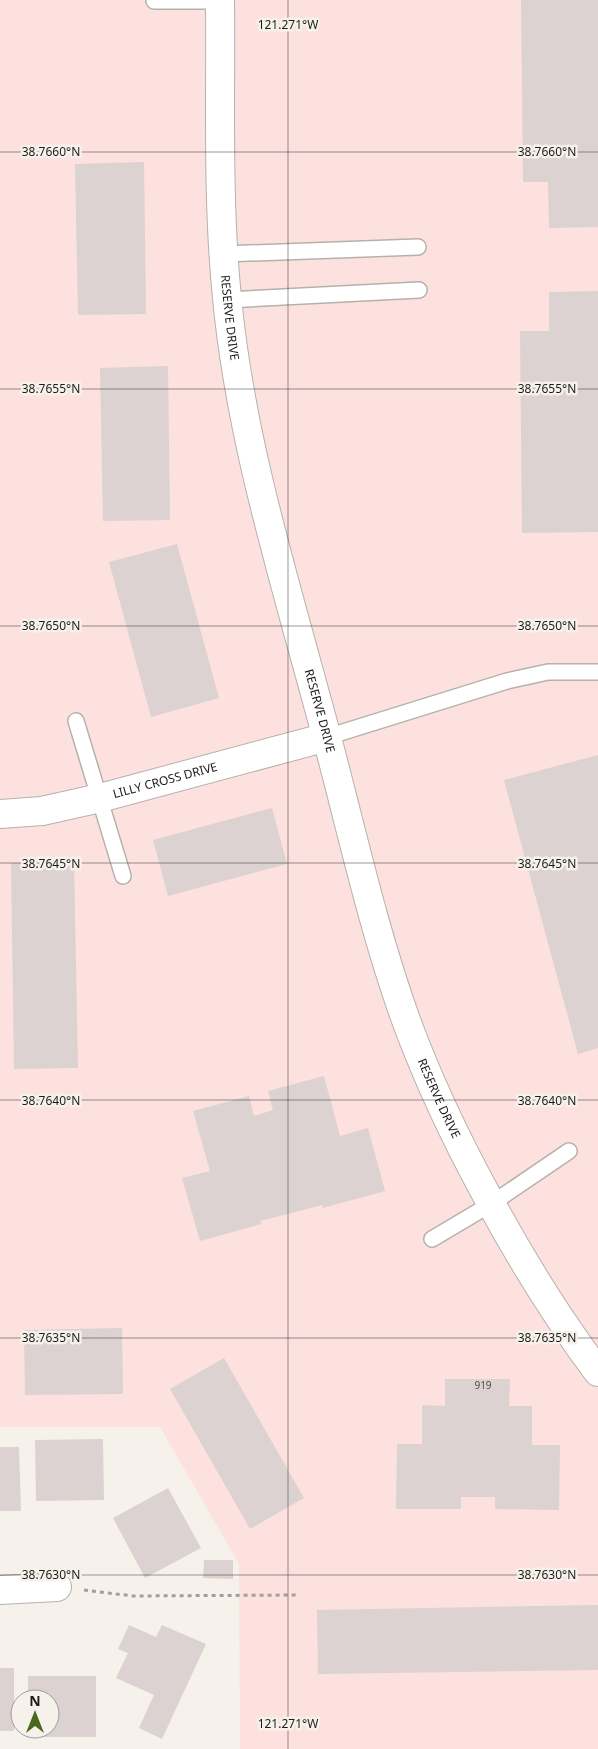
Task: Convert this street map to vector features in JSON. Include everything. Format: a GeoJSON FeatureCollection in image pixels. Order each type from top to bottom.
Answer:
{"type":"FeatureCollection","features":[{"type":"Feature","properties":{"kind":"street","name":"RESERVE DRIVE"},"geometry":{"type":"LineString","coordinates":[[220,0],[223,254],[227,300],[243,410],[265,508],[365,885],[407,1023],[444,1113],[512,1243],[598,1372]]}},
{"type":"Feature","properties":{"kind":"street","name":"LILLY CROSS DRIVE"},"geometry":{"type":"LineString","coordinates":[[0,814],[42,811],[100,798],[327,737]]}},
{"type":"Feature","properties":{"kind":"street"},"geometry":{"type":"LineString","coordinates":[[0,1590],[57,1587]]}},
{"type":"Feature","properties":{"kind":"lane"},"geometry":{"type":"LineString","coordinates":[[154,1],[220,0]]}},
{"type":"Feature","properties":{"kind":"lane"},"geometry":{"type":"LineString","coordinates":[[223,254],[418,247]]}},
{"type":"Feature","properties":{"kind":"lane"},"geometry":{"type":"LineString","coordinates":[[227,300],[419,290]]}},
{"type":"Feature","properties":{"kind":"lane"},"geometry":{"type":"LineString","coordinates":[[327,737],[507,681],[548,672],[598,672]]}},
{"type":"Feature","properties":{"kind":"lane"},"geometry":{"type":"LineString","coordinates":[[76,721],[123,876]]}},
{"type":"Feature","properties":{"kind":"lane"},"geometry":{"type":"LineString","coordinates":[[432,1239],[492,1204],[570,1151]]}},
{"type":"Feature","properties":{"kind":"path"},"geometry":{"type":"LineString","coordinates":[[57,1587],[133,1596],[298,1595]]}},
{"type":"Feature","properties":{"kind":"shaded area"},"geometry":{"type":"Polygon","coordinates":[[[0,0],[598,0],[598,1749],[240,1749],[239,1564],[160,1427],[0,1427],[0,0]]]}},
{"type":"Feature","properties":{"kind":"building"},"geometry":{"type":"Polygon","coordinates":[[[521,0],[598,0],[598,227],[549,228],[548,182],[523,182],[521,0]]]}},
{"type":"Feature","properties":{"kind":"building"},"geometry":{"type":"Polygon","coordinates":[[[144,162],[146,314],[78,315],[75,164],[144,162]]]}},
{"type":"Feature","properties":{"kind":"building"},"geometry":{"type":"Polygon","coordinates":[[[598,291],[598,532],[522,533],[520,331],[549,331],[549,292],[598,291]]]}},
{"type":"Feature","properties":{"kind":"building"},"geometry":{"type":"Polygon","coordinates":[[[168,366],[170,520],[103,521],[100,368],[168,366]]]}},
{"type":"Feature","properties":{"kind":"building"},"geometry":{"type":"Polygon","coordinates":[[[177,544],[219,698],[151,717],[109,562],[177,544]]]}},
{"type":"Feature","properties":{"kind":"building"},"geometry":{"type":"Polygon","coordinates":[[[598,755],[598,1048],[578,1054],[504,780],[598,755]]]}},
{"type":"Feature","properties":{"kind":"building"},"geometry":{"type":"Polygon","coordinates":[[[272,808],[287,864],[168,896],[153,840],[272,808]]]}},
{"type":"Feature","properties":{"kind":"building"},"geometry":{"type":"Polygon","coordinates":[[[74,862],[78,1068],[14,1069],[11,863],[74,862]]]}},
{"type":"Feature","properties":{"kind":"building"},"geometry":{"type":"Polygon","coordinates":[[[324,1076],[340,1136],[368,1128],[385,1191],[323,1208],[322,1205],[260,1221],[261,1224],[200,1241],[182,1178],[210,1171],[193,1111],[249,1096],[254,1116],[273,1110],[268,1091],[324,1076]]]}},
{"type":"Feature","properties":{"kind":"building"},"geometry":{"type":"Polygon","coordinates":[[[122,1328],[123,1394],[25,1395],[24,1330],[122,1328]]]}},
{"type":"Feature","properties":{"kind":"building"},"geometry":{"type":"Polygon","coordinates":[[[224,1358],[304,1498],[250,1529],[170,1389],[224,1358]]]}},
{"type":"Feature","properties":{"kind":"building"},"geometry":{"type":"Polygon","coordinates":[[[445,1379],[510,1379],[509,1406],[532,1406],[532,1445],[560,1445],[559,1510],[495,1509],[495,1497],[461,1497],[461,1509],[396,1509],[397,1444],[422,1444],[422,1405],[445,1406],[445,1379]]]}},
{"type":"Feature","properties":{"kind":"building"},"geometry":{"type":"Polygon","coordinates":[[[103,1439],[104,1500],[36,1501],[35,1440],[103,1439]]]}},
{"type":"Feature","properties":{"kind":"building"},"geometry":{"type":"Polygon","coordinates":[[[0,1447],[19,1447],[21,1511],[0,1511],[0,1447]]]}},
{"type":"Feature","properties":{"kind":"building"},"geometry":{"type":"Polygon","coordinates":[[[168,1488],[201,1548],[145,1578],[113,1518],[168,1488]]]}},
{"type":"Feature","properties":{"kind":"building"},"geometry":{"type":"Polygon","coordinates":[[[204,1560],[233,1560],[233,1579],[203,1578],[204,1560]]]}},
{"type":"Feature","properties":{"kind":"building"},"geometry":{"type":"Polygon","coordinates":[[[598,1605],[598,1670],[318,1674],[317,1610],[598,1605]]]}},
{"type":"Feature","properties":{"kind":"building"},"geometry":{"type":"Polygon","coordinates":[[[129,1625],[156,1637],[162,1625],[206,1644],[162,1739],[139,1728],[154,1695],[116,1678],[128,1653],[118,1649],[129,1625]]]}},
{"type":"Feature","properties":{"kind":"building"},"geometry":{"type":"Polygon","coordinates":[[[0,1668],[14,1668],[14,1689],[10,1689],[10,1731],[0,1731],[0,1668]]]}},
{"type":"Feature","properties":{"kind":"building"},"geometry":{"type":"Polygon","coordinates":[[[28,1676],[96,1676],[96,1737],[60,1737],[60,1689],[28,1689],[28,1676]]]}}]}
